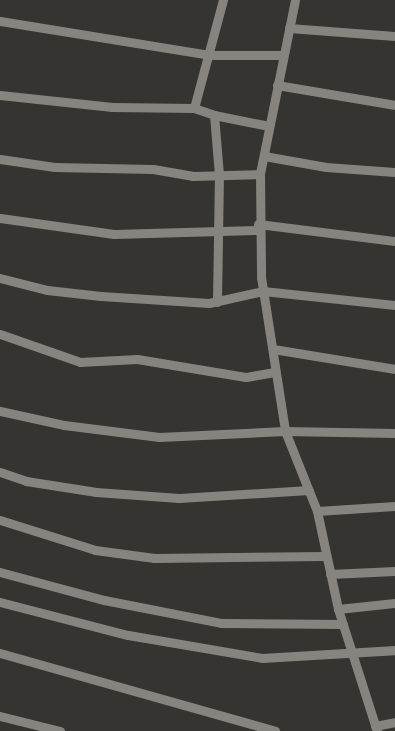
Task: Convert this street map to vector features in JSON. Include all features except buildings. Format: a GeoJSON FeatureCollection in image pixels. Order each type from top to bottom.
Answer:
{"type":"FeatureCollection","features":[{"type":"Feature","properties":{"kind":"street"},"geometry":{"type":"LineString","coordinates":[[194,108],[223,0]]}},
{"type":"Feature","properties":{"kind":"street"},"geometry":{"type":"LineString","coordinates":[[294,0],[260,174],[258,227],[263,291],[284,431],[317,511],[325,556],[342,624],[353,650],[376,728],[395,722]]}},
{"type":"Feature","properties":{"kind":"street"},"geometry":{"type":"LineString","coordinates":[[0,21],[209,55],[282,55]]}},
{"type":"Feature","properties":{"kind":"street"},"geometry":{"type":"LineString","coordinates":[[289,28],[395,36]]}},
{"type":"Feature","properties":{"kind":"street"},"geometry":{"type":"LineString","coordinates":[[277,85],[395,105]]}},
{"type":"Feature","properties":{"kind":"street"},"geometry":{"type":"LineString","coordinates":[[0,96],[112,107],[194,108],[214,115],[269,126]]}},
{"type":"Feature","properties":{"kind":"street"},"geometry":{"type":"LineString","coordinates":[[214,115],[219,174],[217,302]]}},
{"type":"Feature","properties":{"kind":"street"},"geometry":{"type":"LineString","coordinates":[[264,156],[326,167],[395,172]]}},
{"type":"Feature","properties":{"kind":"street"},"geometry":{"type":"LineString","coordinates":[[0,159],[54,167],[260,174]]}},
{"type":"Feature","properties":{"kind":"street"},"geometry":{"type":"LineString","coordinates":[[0,218],[114,234],[258,227],[395,241]]}},
{"type":"Feature","properties":{"kind":"street"},"geometry":{"type":"LineString","coordinates":[[0,278],[71,294],[217,302],[263,291],[395,305]]}},
{"type":"Feature","properties":{"kind":"street"},"geometry":{"type":"LineString","coordinates":[[0,334],[80,362],[137,359],[246,377],[275,372]]}},
{"type":"Feature","properties":{"kind":"street"},"geometry":{"type":"LineString","coordinates":[[272,349],[395,369]]}},
{"type":"Feature","properties":{"kind":"street"},"geometry":{"type":"LineString","coordinates":[[0,411],[64,425],[159,437],[284,431],[395,433]]}},
{"type":"Feature","properties":{"kind":"street"},"geometry":{"type":"LineString","coordinates":[[0,472],[26,481],[96,492],[179,498],[309,490]]}},
{"type":"Feature","properties":{"kind":"street"},"geometry":{"type":"LineString","coordinates":[[317,511],[395,506]]}},
{"type":"Feature","properties":{"kind":"street"},"geometry":{"type":"LineString","coordinates":[[0,520],[95,550],[154,558],[325,556]]}},
{"type":"Feature","properties":{"kind":"street"},"geometry":{"type":"LineString","coordinates":[[330,574],[395,571]]}},
{"type":"Feature","properties":{"kind":"street"},"geometry":{"type":"LineString","coordinates":[[0,572],[104,600],[221,623],[342,624]]}},
{"type":"Feature","properties":{"kind":"street"},"geometry":{"type":"LineString","coordinates":[[0,602],[128,635],[262,658],[353,650],[395,650]]}},
{"type":"Feature","properties":{"kind":"street"},"geometry":{"type":"LineString","coordinates":[[338,609],[395,603]]}},
{"type":"Feature","properties":{"kind":"street"},"geometry":{"type":"LineString","coordinates":[[0,654],[275,731]]}},
{"type":"Feature","properties":{"kind":"street"},"geometry":{"type":"LineString","coordinates":[[0,717],[60,731]]}}]}
